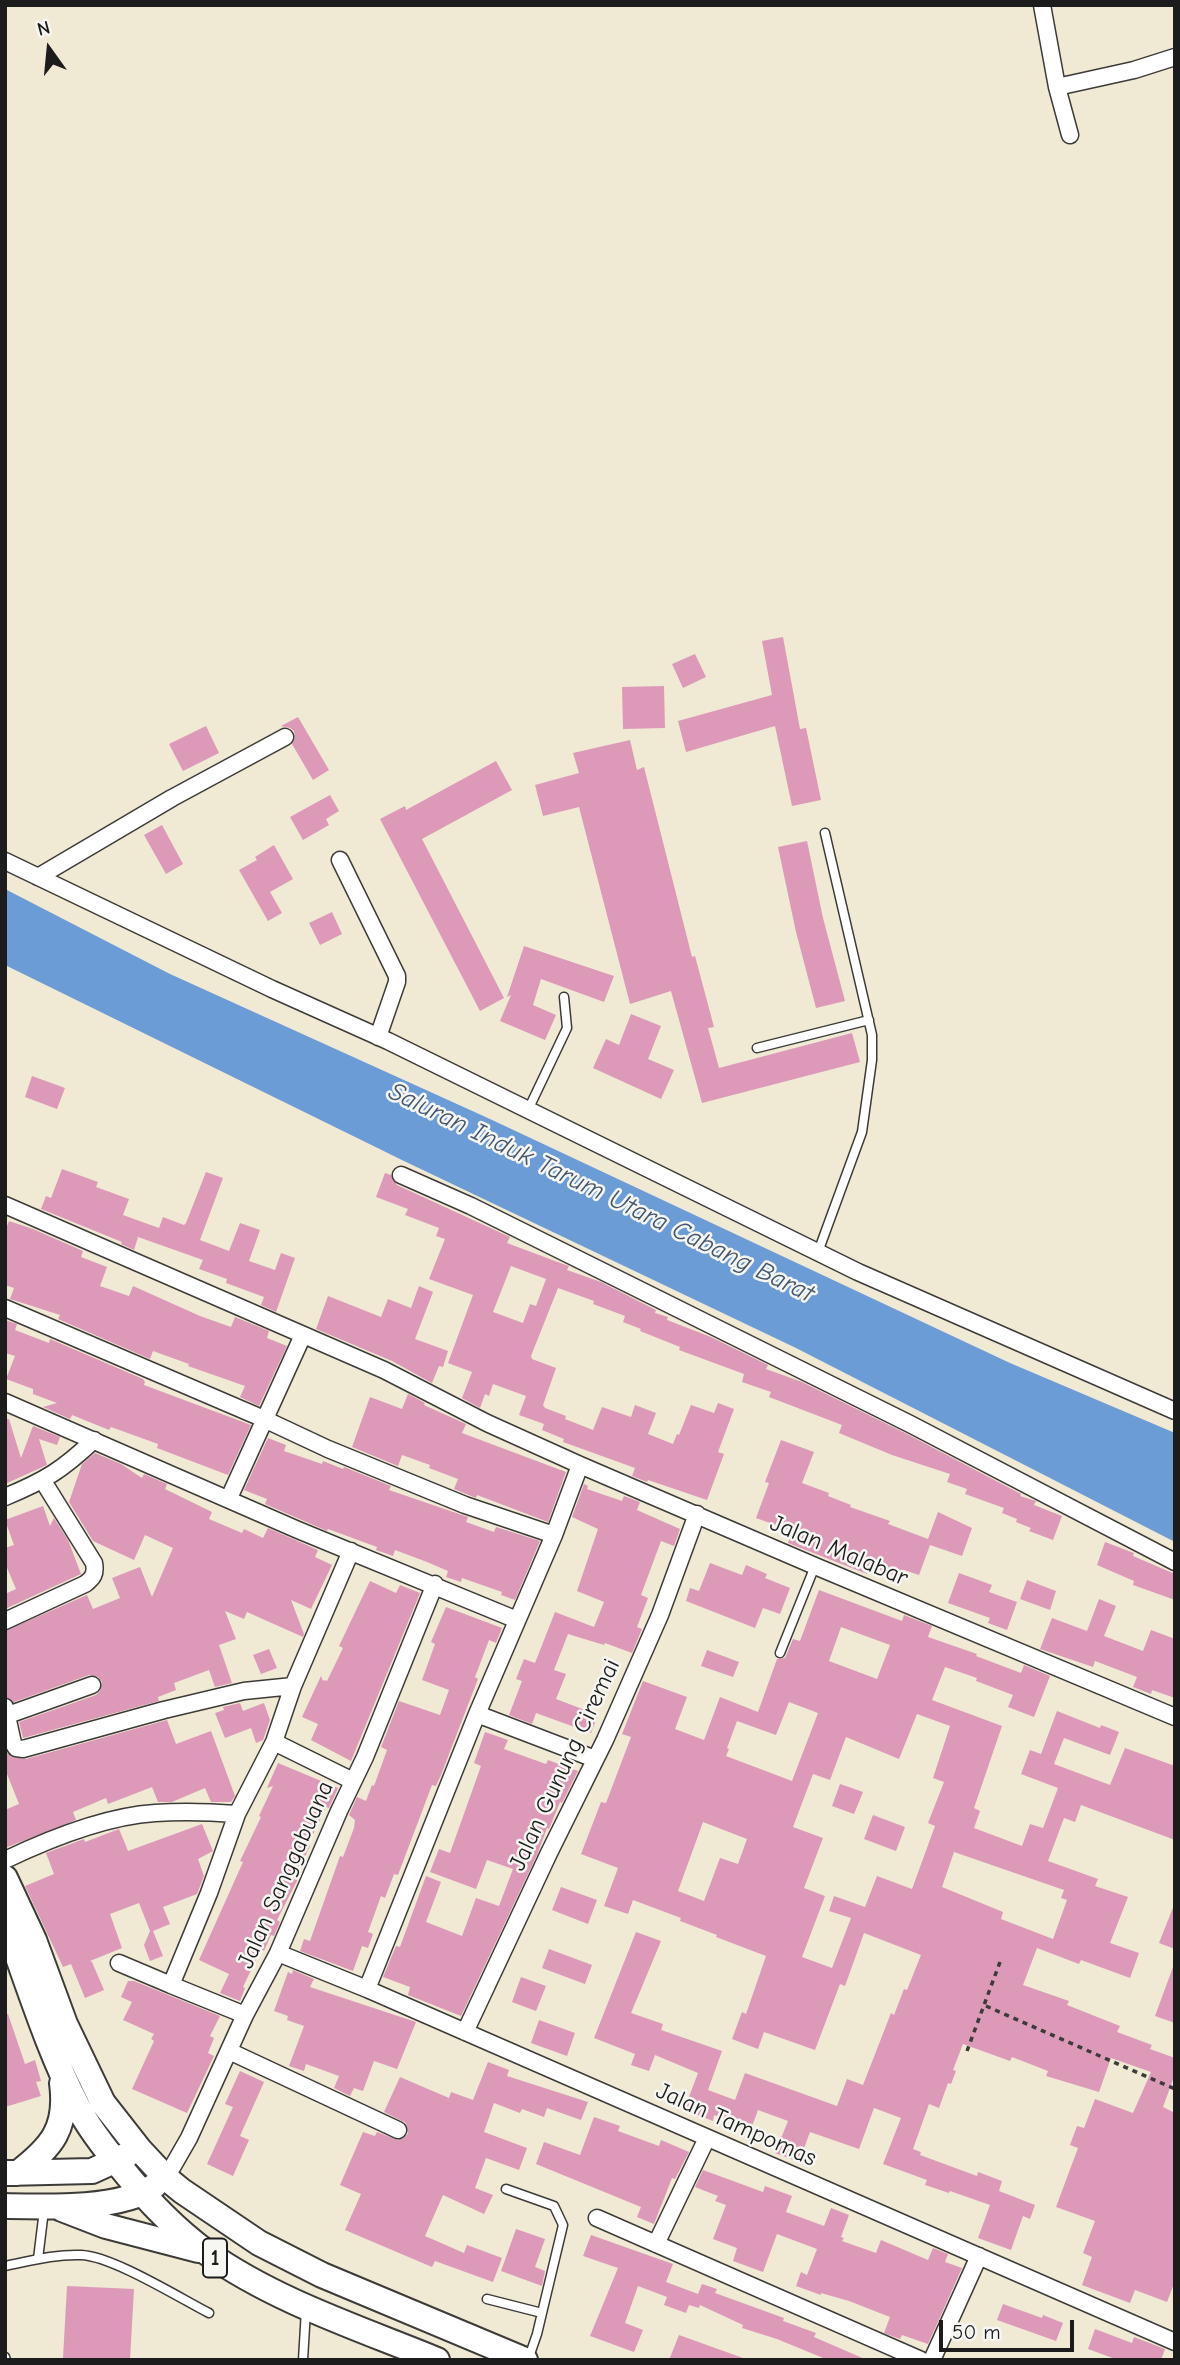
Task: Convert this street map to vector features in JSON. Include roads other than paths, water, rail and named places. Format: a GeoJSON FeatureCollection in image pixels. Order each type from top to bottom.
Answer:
{"type":"FeatureCollection","features":[{"type":"Feature","properties":{"kind":"main road","name":"1"},"geometry":{"type":"LineString","coordinates":[[5,1878],[34,1940],[65,2024],[103,2104],[166,2178],[272,2249],[322,2275],[527,2360]]}},
{"type":"Feature","properties":{"kind":"main road","name":"1"},"geometry":{"type":"LineString","coordinates":[[5,1922],[61,2072],[92,2131],[143,2194],[205,2251],[240,2274],[306,2306],[437,2360]]}},
{"type":"Feature","properties":{"kind":"main road"},"geometry":{"type":"LineString","coordinates":[[12,2173],[51,2145],[59,2129],[65,2101],[61,2072]]}},
{"type":"Feature","properties":{"kind":"main road"},"geometry":{"type":"LineString","coordinates":[[12,2173],[92,2171],[139,2149]]}},
{"type":"Feature","properties":{"kind":"main road"},"geometry":{"type":"LineString","coordinates":[[5,2206],[50,2207],[110,2202],[143,2194],[166,2178]]}},
{"type":"Feature","properties":{"kind":"main road"},"geometry":{"type":"LineString","coordinates":[[50,2207],[106,2226],[205,2251]]}},
{"type":"Feature","properties":{"kind":"street"},"geometry":{"type":"LineString","coordinates":[[1042,5],[1057,87],[1070,135]]}},
{"type":"Feature","properties":{"kind":"street"},"geometry":{"type":"LineString","coordinates":[[1057,87],[1133,70],[1175,57]]}},
{"type":"Feature","properties":{"kind":"street"},"geometry":{"type":"LineString","coordinates":[[38,877],[285,737]]}},
{"type":"Feature","properties":{"kind":"street"},"geometry":{"type":"LineString","coordinates":[[5,860],[378,1037],[818,1252],[997,1335],[1175,1410]]}},
{"type":"Feature","properties":{"kind":"street"},"geometry":{"type":"LineString","coordinates":[[340,860],[397,976],[378,1037]]}},
{"type":"Feature","properties":{"kind":"street"},"geometry":{"type":"LineString","coordinates":[[401,1175],[471,1206],[910,1424],[1175,1562]]}},
{"type":"Feature","properties":{"kind":"street","name":"Jalan Malabar"},"geometry":{"type":"LineString","coordinates":[[5,1205],[384,1370],[488,1423],[580,1465],[1175,1717]]}},
{"type":"Feature","properties":{"kind":"street"},"geometry":{"type":"LineString","coordinates":[[5,1308],[328,1449],[465,1505],[554,1535]]}},
{"type":"Feature","properties":{"kind":"street"},"geometry":{"type":"LineString","coordinates":[[229,1498],[303,1335]]}},
{"type":"Feature","properties":{"kind":"street"},"geometry":{"type":"LineString","coordinates":[[5,1402],[517,1620]]}},
{"type":"Feature","properties":{"kind":"street"},"geometry":{"type":"LineString","coordinates":[[5,1497],[43,1481],[68,1465],[94,1440]]}},
{"type":"Feature","properties":{"kind":"street"},"geometry":{"type":"LineString","coordinates":[[367,1989],[477,1714],[554,1535],[580,1465]]}},
{"type":"Feature","properties":{"kind":"street"},"geometry":{"type":"LineString","coordinates":[[5,1620],[85,1584],[93,1578],[96,1571],[94,1563],[43,1481]]}},
{"type":"Feature","properties":{"kind":"street","name":"Jalan Gunung Ciremai"},"geometry":{"type":"LineString","coordinates":[[466,2032],[596,1759],[660,1615],[697,1514]]}},
{"type":"Feature","properties":{"kind":"street"},"geometry":{"type":"LineString","coordinates":[[171,1985],[209,1893],[237,1814],[274,1742],[293,1686],[351,1551]]}},
{"type":"Feature","properties":{"kind":"street","name":"Jalan Sanggabuana"},"geometry":{"type":"LineString","coordinates":[[166,2178],[189,2138],[245,2015],[278,1953],[354,1781],[435,1584]]}},
{"type":"Feature","properties":{"kind":"street"},"geometry":{"type":"LineString","coordinates":[[92,1685],[7,1711],[16,1748],[23,1749],[243,1691],[293,1686]]}},
{"type":"Feature","properties":{"kind":"street"},"geometry":{"type":"LineString","coordinates":[[477,1714],[596,1759]]}},
{"type":"Feature","properties":{"kind":"street"},"geometry":{"type":"LineString","coordinates":[[274,1742],[354,1781]]}},
{"type":"Feature","properties":{"kind":"street"},"geometry":{"type":"LineString","coordinates":[[5,1860],[60,1836],[95,1825],[154,1813],[237,1814]]}},
{"type":"Feature","properties":{"kind":"street","name":"Jalan Tampomas"},"geometry":{"type":"LineString","coordinates":[[278,1953],[367,1989],[1175,2342]]}},
{"type":"Feature","properties":{"kind":"street"},"geometry":{"type":"LineString","coordinates":[[119,1963],[245,2015]]}},
{"type":"Feature","properties":{"kind":"street"},"geometry":{"type":"LineString","coordinates":[[229,2051],[398,2130]]}},
{"type":"Feature","properties":{"kind":"street"},"geometry":{"type":"LineString","coordinates":[[656,2244],[707,2138]]}},
{"type":"Feature","properties":{"kind":"street"},"geometry":{"type":"LineString","coordinates":[[597,2218],[893,2354],[922,2360]]}},
{"type":"Feature","properties":{"kind":"street"},"geometry":{"type":"LineString","coordinates":[[932,2360],[979,2256]]}},
{"type":"Feature","properties":{"kind":"lane"},"geometry":{"type":"LineString","coordinates":[[818,1252],[862,1132],[872,1060],[869,1020],[825,832]]}},
{"type":"Feature","properties":{"kind":"lane"},"geometry":{"type":"LineString","coordinates":[[528,1110],[568,1028],[564,997]]}},
{"type":"Feature","properties":{"kind":"lane"},"geometry":{"type":"LineString","coordinates":[[757,1048],[869,1020]]}},
{"type":"Feature","properties":{"kind":"lane"},"geometry":{"type":"LineString","coordinates":[[780,1653],[815,1566]]}},
{"type":"Feature","properties":{"kind":"lane"},"geometry":{"type":"LineString","coordinates":[[506,2189],[554,2206],[563,2225],[542,2313],[527,2360]]}},
{"type":"Feature","properties":{"kind":"lane"},"geometry":{"type":"LineString","coordinates":[[38,2259],[50,2207]]}},
{"type":"Feature","properties":{"kind":"lane"},"geometry":{"type":"LineString","coordinates":[[5,2266],[38,2259],[83,2255],[104,2259],[209,2313]]}},
{"type":"Feature","properties":{"kind":"lane"},"geometry":{"type":"LineString","coordinates":[[487,2300],[542,2313]]}},
{"type":"Feature","properties":{"kind":"lane"},"geometry":{"type":"LineString","coordinates":[[303,2360],[306,2306]]}},
{"type":"Feature","properties":{"kind":"water","name":"Saluran Induk Tarum Utara Cabang Barat"},"geometry":{"type":"Polygon","coordinates":[[[5,889],[170,974],[490,1119],[1010,1363],[1175,1433],[1175,1542],[796,1348],[404,1161],[5,965],[5,889]]]}}]}
